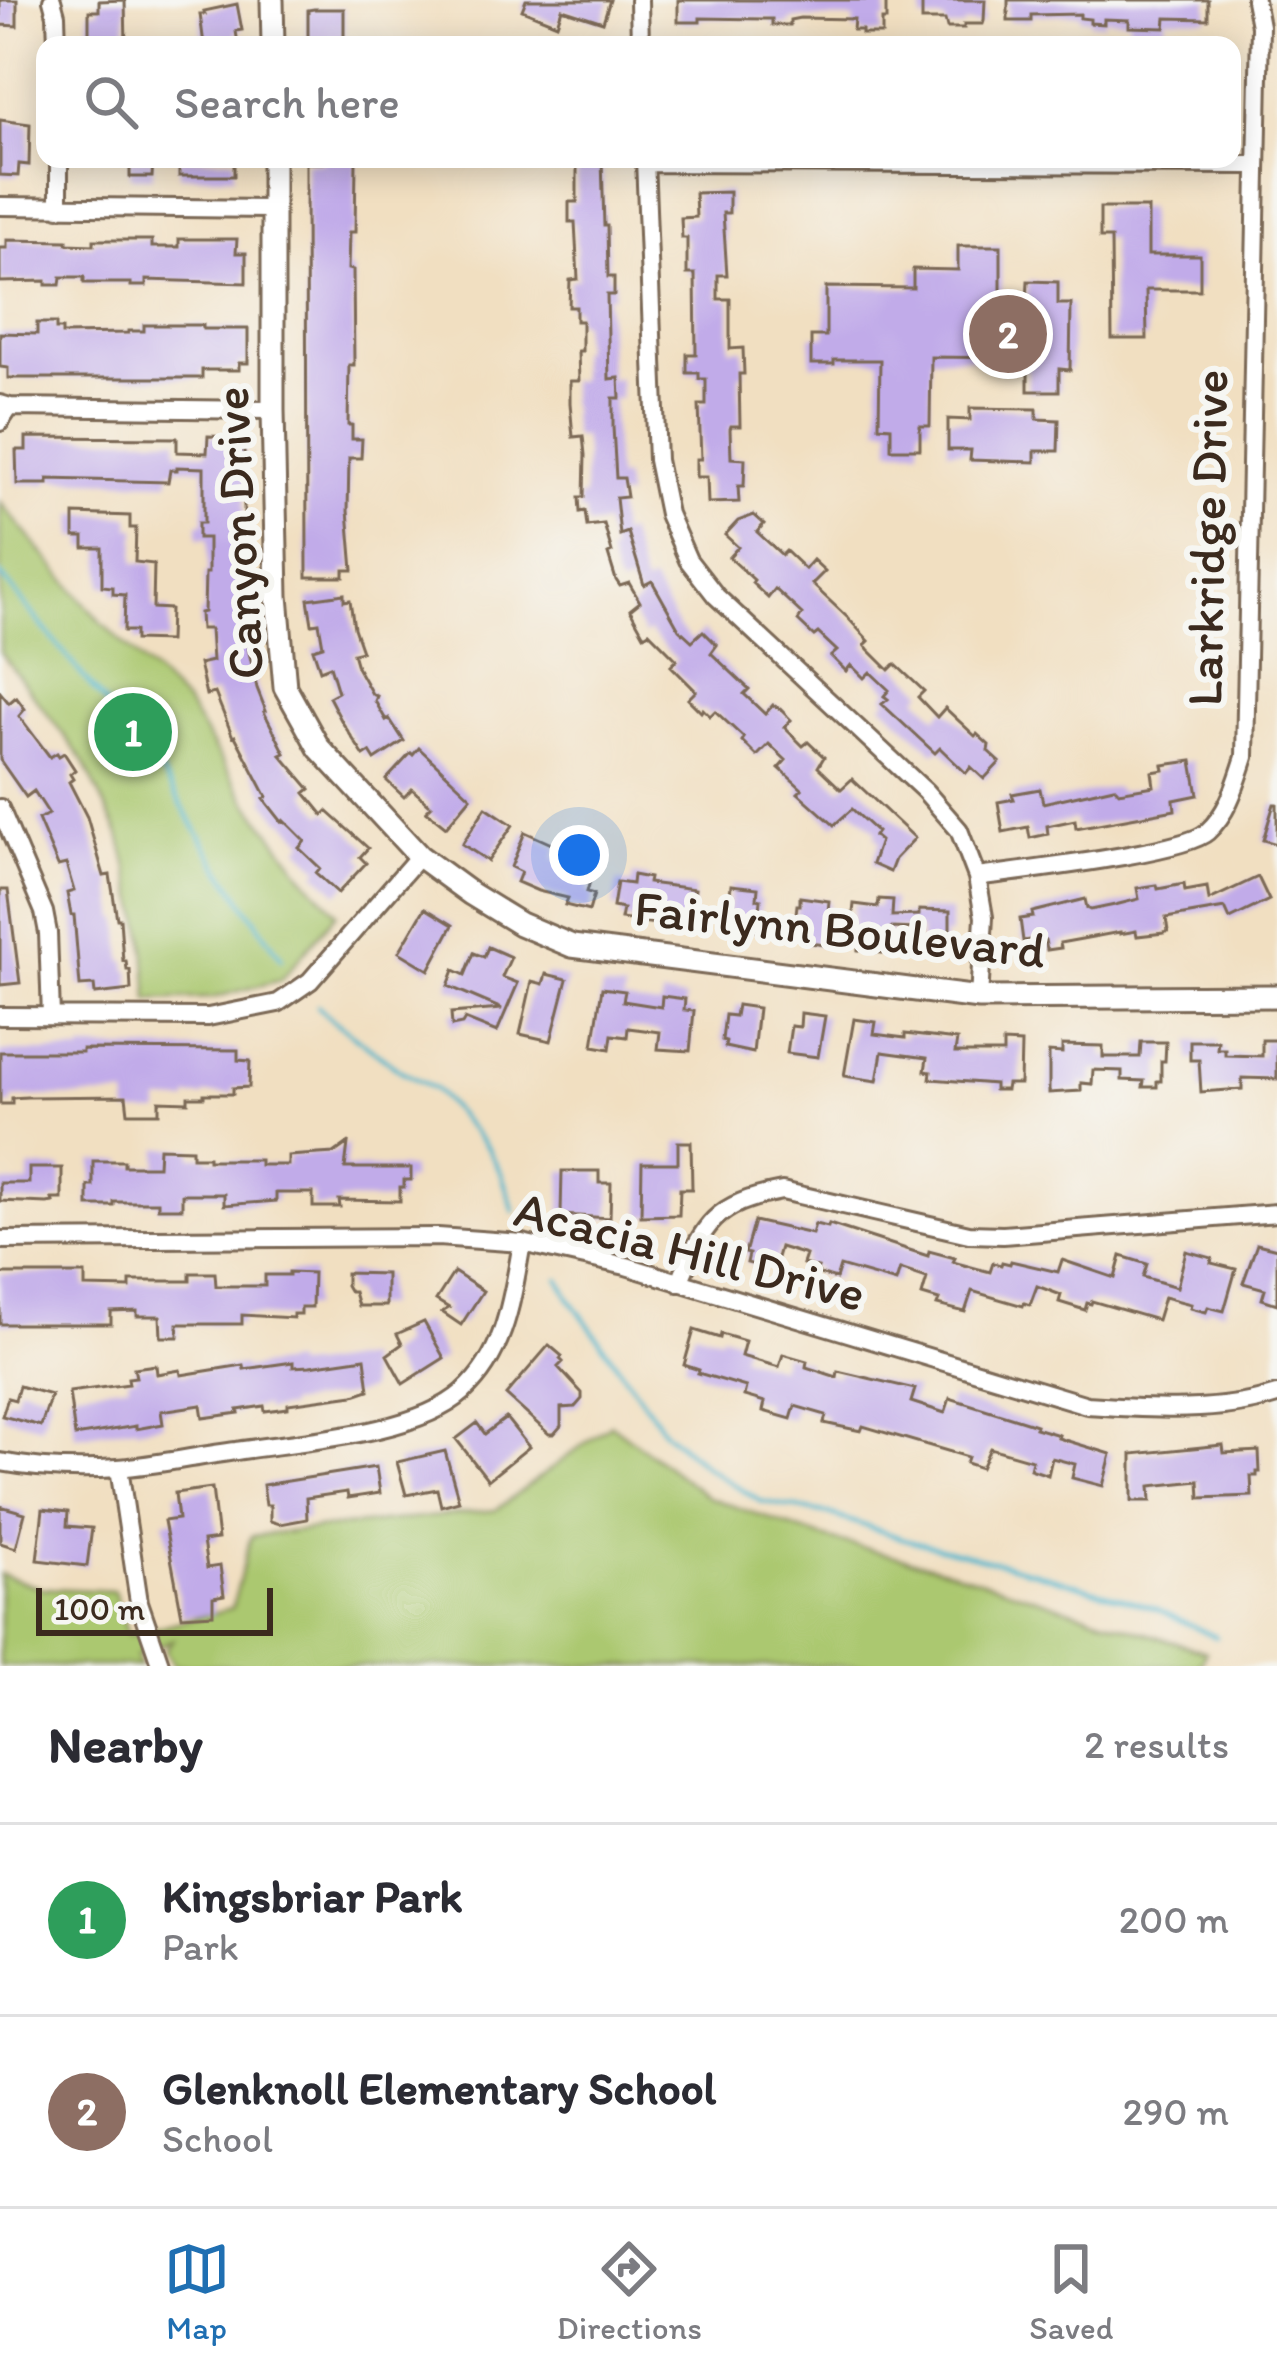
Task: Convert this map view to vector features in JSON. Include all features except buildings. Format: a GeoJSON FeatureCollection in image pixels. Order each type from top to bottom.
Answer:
{"type":"FeatureCollection","features":[{"type":"Feature","properties":{"kind":"street"},"geometry":{"type":"LineString","coordinates":[[52,0],[57,36]]}},
{"type":"Feature","properties":{"kind":"street"},"geometry":{"type":"LineString","coordinates":[[272,0],[273,36]]}},
{"type":"Feature","properties":{"kind":"street"},"geometry":{"type":"LineString","coordinates":[[639,0],[640,36]]}},
{"type":"Feature","properties":{"kind":"street","name":"Larkridge Drive"},"geometry":{"type":"LineString","coordinates":[[977,877],[1162,848],[1204,835],[1229,805],[1245,757],[1260,26],[1255,0]]}},
{"type":"Feature","properties":{"kind":"street"},"geometry":{"type":"LineString","coordinates":[[1241,165],[1256,165]]}},
{"type":"Feature","properties":{"kind":"street"},"geometry":{"type":"LineString","coordinates":[[59,168],[59,208]]}},
{"type":"Feature","properties":{"kind":"street","name":"Canyon Drive"},"geometry":{"type":"LineString","coordinates":[[273,168],[277,596],[285,687],[319,748],[419,856]]}},
{"type":"Feature","properties":{"kind":"street"},"geometry":{"type":"LineString","coordinates":[[645,168],[657,460],[668,514],[688,560],[716,596],[925,790],[959,830],[977,877],[984,916],[980,998]]}},
{"type":"Feature","properties":{"kind":"street"},"geometry":{"type":"LineString","coordinates":[[0,206],[273,209]]}},
{"type":"Feature","properties":{"kind":"street"},"geometry":{"type":"LineString","coordinates":[[3,411],[273,410]]}},
{"type":"Feature","properties":{"kind":"street"},"geometry":{"type":"LineString","coordinates":[[0,808],[44,912],[51,1016]]}},
{"type":"Feature","properties":{"kind":"street"},"geometry":{"type":"LineString","coordinates":[[0,1016],[208,1017],[278,1003],[310,980],[419,856]]}},
{"type":"Feature","properties":{"kind":"street","name":"Fairlynn Boulevard"},"geometry":{"type":"LineString","coordinates":[[419,856],[520,924],[572,946],[980,998],[1277,996]]}},
{"type":"Feature","properties":{"kind":"street"},"geometry":{"type":"LineString","coordinates":[[679,1283],[700,1232],[751,1197],[782,1191],[969,1234],[1277,1213]]}},
{"type":"Feature","properties":{"kind":"street","name":"Acacia Hill Drive"},"geometry":{"type":"LineString","coordinates":[[0,1240],[439,1237],[522,1244],[626,1266],[1087,1406],[1208,1408],[1277,1395]]}},
{"type":"Feature","properties":{"kind":"street"},"geometry":{"type":"LineString","coordinates":[[0,1462],[39,1469],[118,1468],[385,1428],[429,1415],[460,1395],[486,1368],[508,1321],[522,1244]]}},
{"type":"Feature","properties":{"kind":"street"},"geometry":{"type":"LineString","coordinates":[[118,1468],[139,1603],[161,1666]]}},
{"type":"Feature","properties":{"kind":"green space"},"geometry":{"type":"Polygon","coordinates":[[[0,502],[99,620],[187,705],[246,800],[337,913],[281,980],[213,998],[149,1000],[144,935],[121,839],[83,760],[0,652],[0,502]]]}},
{"type":"Feature","properties":{"kind":"green space"},"geometry":{"type":"Polygon","coordinates":[[[611,1424],[708,1497],[818,1536],[945,1569],[1206,1652],[1199,1666],[174,1666],[165,1650],[172,1640],[136,1656],[140,1666],[0,1666],[0,1574],[42,1588],[114,1591],[128,1635],[232,1608],[251,1536],[496,1510],[611,1424]]]}},
{"type":"Feature","properties":{"kind":"waterway"},"geometry":{"type":"LineString","coordinates":[[0,574],[163,775],[282,959]]}},
{"type":"Feature","properties":{"kind":"waterway"},"geometry":{"type":"LineString","coordinates":[[318,1006],[401,1071],[435,1089],[488,1149],[514,1211]]}},
{"type":"Feature","properties":{"kind":"waterway"},"geometry":{"type":"LineString","coordinates":[[559,1279],[665,1432],[707,1468],[760,1501],[829,1514],[1035,1572],[1155,1608],[1216,1637]]}},
{"type":"Feature","properties":{"kind":"place","name":"Glenknoll Elementary School"},"geometry":{"type":"Point","coordinates":[1008,334]}},
{"type":"Feature","properties":{"kind":"place","name":"Kingsbriar Park"},"geometry":{"type":"Point","coordinates":[133,732]}}]}
